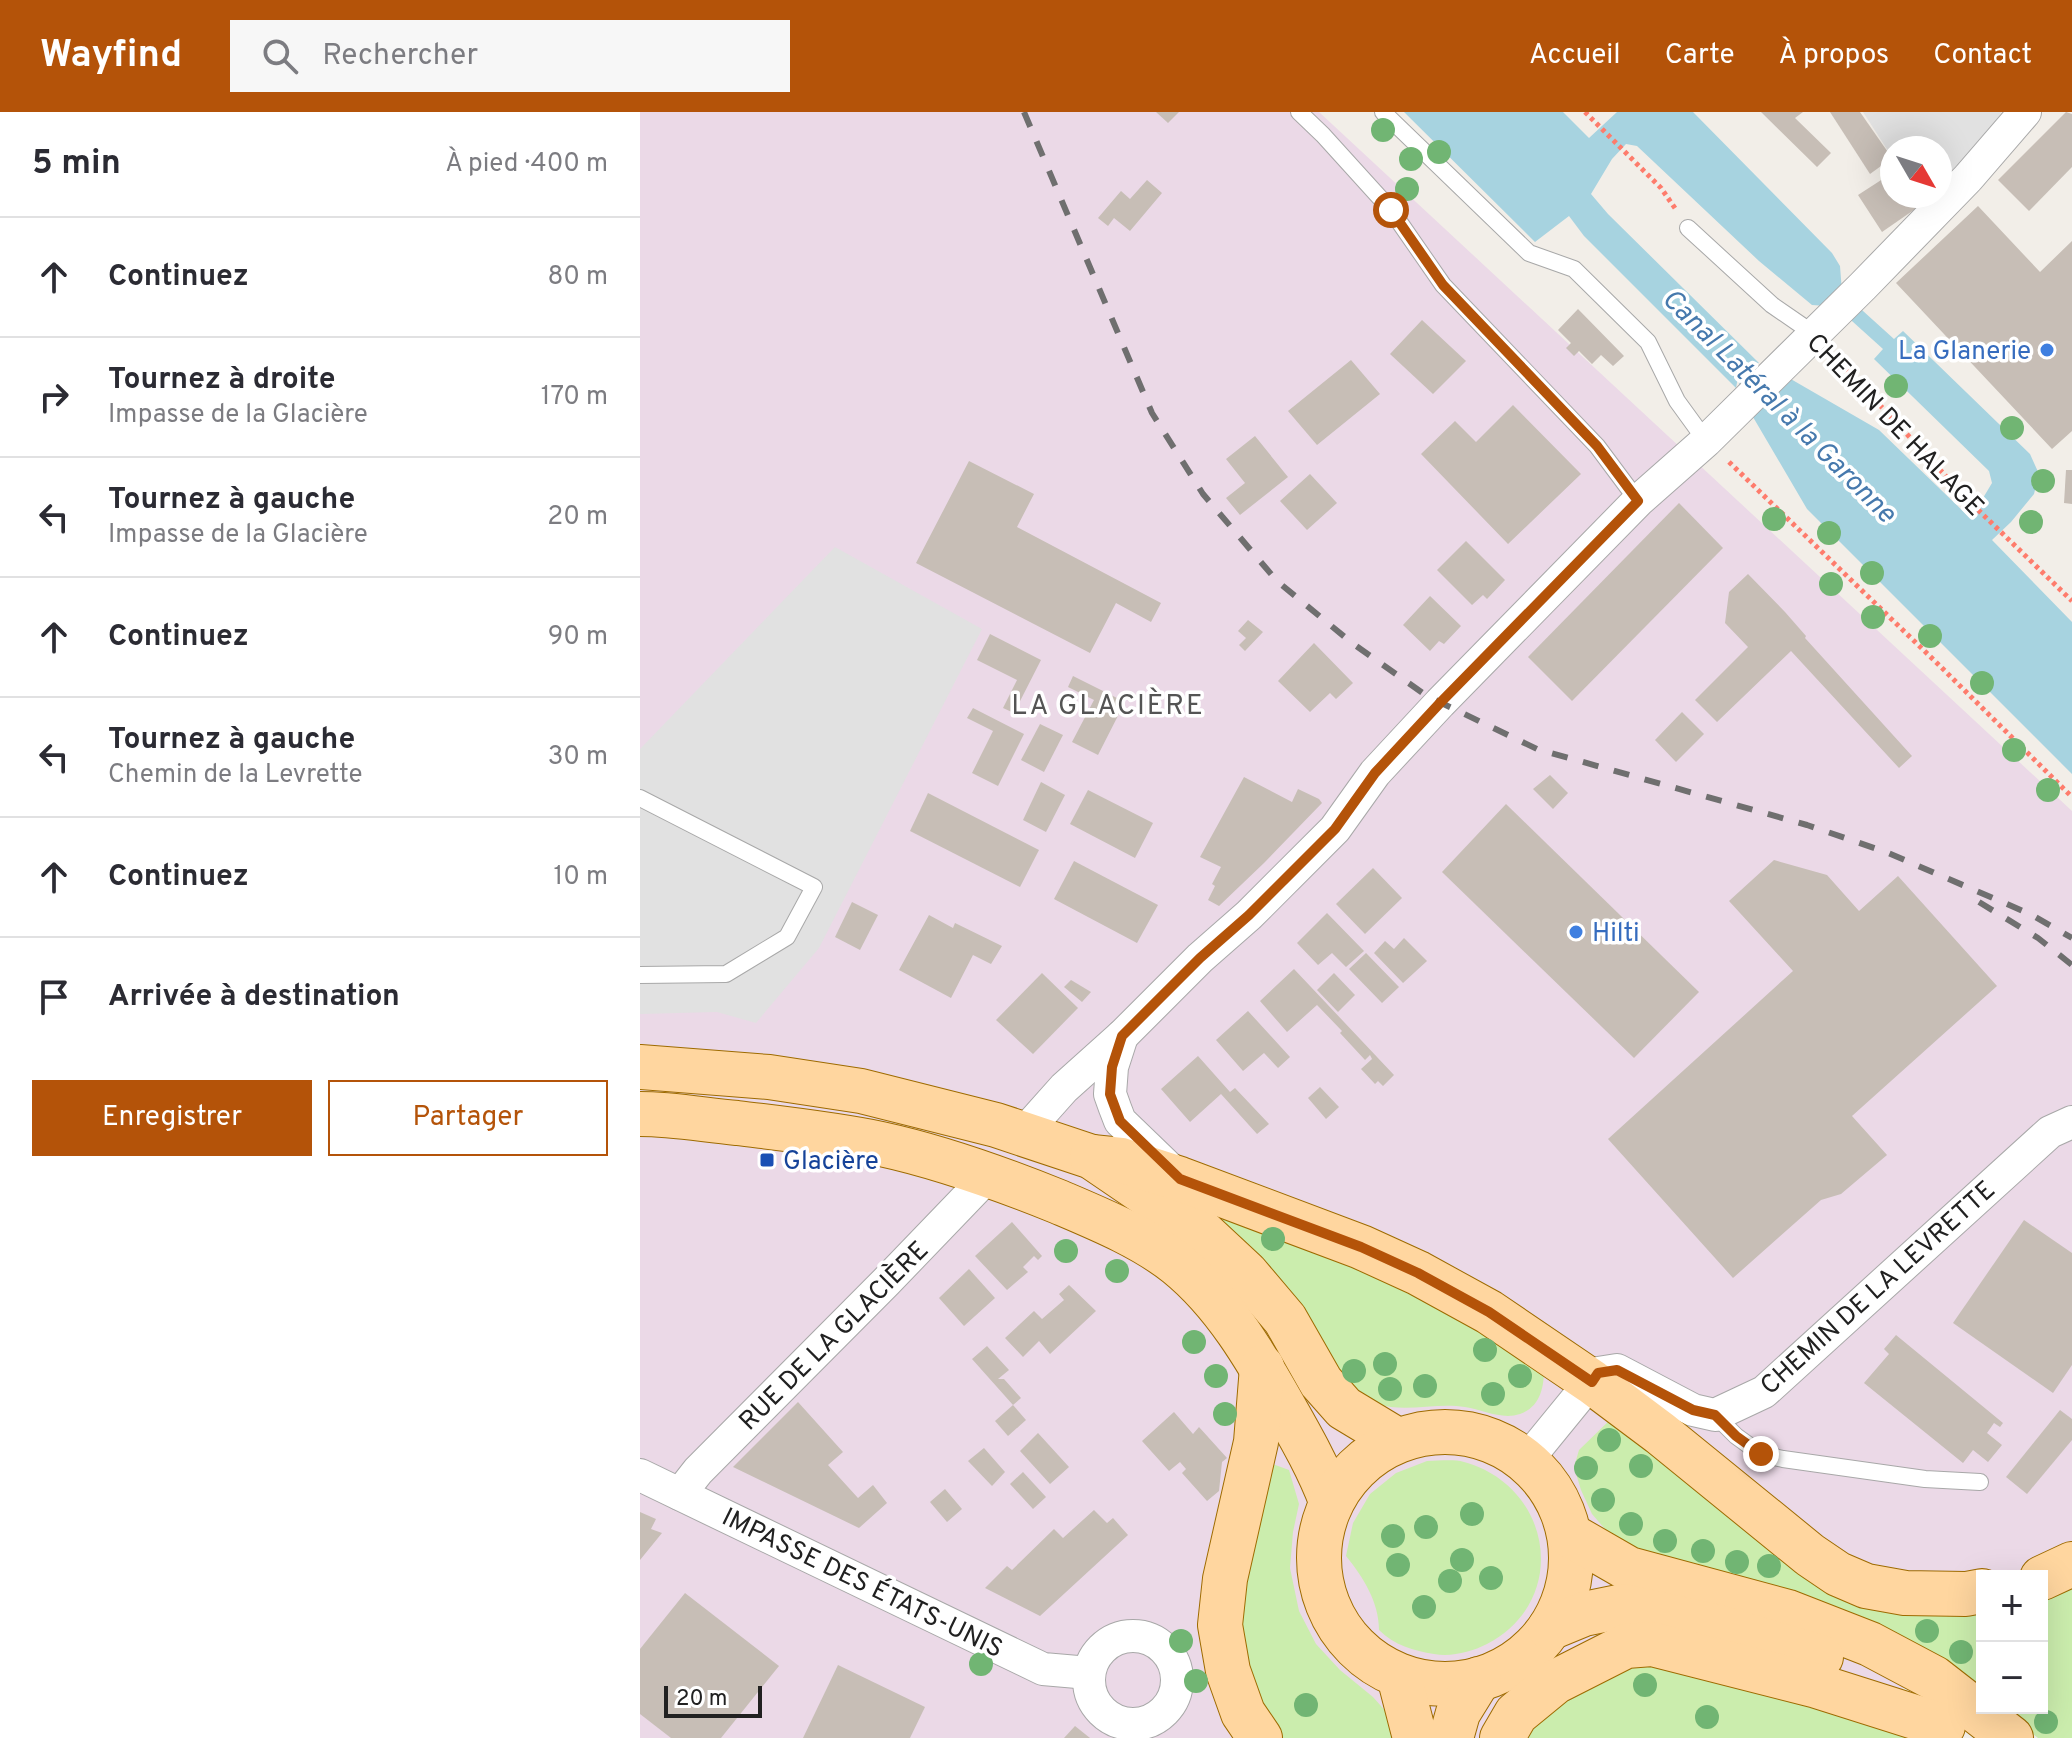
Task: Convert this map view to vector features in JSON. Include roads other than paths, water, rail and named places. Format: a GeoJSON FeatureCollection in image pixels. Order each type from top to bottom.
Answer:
{"type":"FeatureCollection","features":[{"type":"Feature","properties":{"kind":"main road"},"geometry":{"type":"LineString","coordinates":[[640,1067],[769,1077],[861,1091],[996,1125],[1092,1157],[1121,1160],[1361,1247],[1418,1273],[1489,1312],[1592,1382],[1838,1574],[1866,1586],[1905,1593],[1976,1592]]}},
{"type":"Feature","properties":{"kind":"main road"},"geometry":{"type":"LineString","coordinates":[[640,1114],[665,1114],[791,1129],[882,1144],[1015,1184],[1138,1239],[1177,1264],[1215,1301],[1262,1367],[1321,1474],[1331,1501]]}},
{"type":"Feature","properties":{"kind":"main road"},"geometry":{"type":"LineString","coordinates":[[1092,1157],[1202,1232],[1246,1273],[1285,1319],[1321,1382],[1336,1400],[1368,1424],[1397,1440]]}},
{"type":"Feature","properties":{"kind":"main road"},"geometry":{"type":"LineString","coordinates":[[1260,1738],[1243,1713],[1228,1671],[1220,1625],[1225,1579],[1256,1442],[1262,1367]]}},
{"type":"Feature","properties":{"kind":"main road"},"geometry":{"type":"LineString","coordinates":[[1430,1432],[1464,1432],[1498,1442],[1527,1460],[1554,1494],[1570,1535],[1569,1578],[1564,1599],[1550,1628],[1531,1650],[1507,1668],[1479,1679],[1453,1684],[1425,1683],[1399,1676],[1362,1655],[1335,1623],[1320,1584],[1319,1541],[1331,1501],[1359,1465],[1397,1440],[1430,1432]]}},
{"type":"Feature","properties":{"kind":"main road"},"geometry":{"type":"LineString","coordinates":[[1570,1535],[1629,1569],[1788,1612],[1870,1644],[1934,1678],[2011,1738]]}},
{"type":"Feature","properties":{"kind":"main road"},"geometry":{"type":"LineString","coordinates":[[2048,1575],[2072,1564]]}},
{"type":"Feature","properties":{"kind":"main road"},"geometry":{"type":"LineString","coordinates":[[1550,1628],[1584,1614],[1623,1606],[1719,1627],[1835,1662],[1884,1686],[1952,1732]]}},
{"type":"Feature","properties":{"kind":"main road"},"geometry":{"type":"LineString","coordinates":[[1502,1738],[1516,1714],[1555,1682],[1626,1646],[1652,1644],[1817,1686],[1952,1732]]}},
{"type":"Feature","properties":{"kind":"main road"},"geometry":{"type":"LineString","coordinates":[[1399,1676],[1415,1738]]}},
{"type":"Feature","properties":{"kind":"main road"},"geometry":{"type":"LineString","coordinates":[[1451,1738],[1458,1713],[1479,1679]]}},
{"type":"Feature","properties":{"kind":"street"},"geometry":{"type":"LineString","coordinates":[[1023,1134],[1064,1088],[1249,915],[1335,829],[1375,773],[1396,750],[1638,501],[1706,441],[1863,286],[1968,178],[2025,112]]}},
{"type":"Feature","properties":{"kind":"street"},"geometry":{"type":"LineString","coordinates":[[1122,1036],[1112,1067],[1110,1094],[1120,1121],[1180,1179]]}},
{"type":"Feature","properties":{"kind":"street","name":"CHEMIN DE LA LEVRETTE"},"geometry":{"type":"LineString","coordinates":[[1715,1415],[1764,1392],[2050,1132],[2072,1122]]}},
{"type":"Feature","properties":{"kind":"street","name":"RUE DE LA GLACIÈRE"},"geometry":{"type":"LineString","coordinates":[[680,1494],[698,1471],[988,1176]]}},
{"type":"Feature","properties":{"kind":"street"},"geometry":{"type":"LineString","coordinates":[[1527,1460],[1598,1373],[1617,1370],[1693,1410],[1715,1415]]}},
{"type":"Feature","properties":{"kind":"street","name":"IMPASSE DES ÉTATS-UNIS"},"geometry":{"type":"LineString","coordinates":[[640,1475],[1043,1669],[1089,1673]]}},
{"type":"Feature","properties":{"kind":"street"},"geometry":{"type":"LineString","coordinates":[[1139,1635],[1155,1640],[1168,1651],[1176,1666],[1178,1683],[1174,1699],[1153,1730],[1123,1723],[1100,1710],[1089,1686],[1089,1673],[1095,1657],[1106,1644],[1122,1636],[1139,1635]]}},
{"type":"Feature","properties":{"kind":"lane"},"geometry":{"type":"LineString","coordinates":[[1299,112],[1391,210],[1443,285],[1597,446],[1638,501]]}},
{"type":"Feature","properties":{"kind":"lane"},"geometry":{"type":"LineString","coordinates":[[1383,112],[1529,253],[1574,269],[1648,342],[1677,401],[1706,441]]}},
{"type":"Feature","properties":{"kind":"lane","name":"CHEMIN DE HALAGE"},"geometry":{"type":"LineString","coordinates":[[1688,228],[1772,305],[1814,334]]}},
{"type":"Feature","properties":{"kind":"lane"},"geometry":{"type":"LineString","coordinates":[[640,798],[814,887],[787,937],[726,974],[640,975]]}},
{"type":"Feature","properties":{"kind":"lane"},"geometry":{"type":"LineString","coordinates":[[1715,1415],[1736,1436],[1761,1454],[1925,1479],[1980,1482]]}},
{"type":"Feature","properties":{"kind":"water","name":"Canal Latéral à la Garonne"},"geometry":{"type":"Polygon","coordinates":[[[1404,112],[1563,112],[1589,138],[1617,112],[1693,112],[1832,253],[1840,266],[1842,292],[1894,339],[1903,331],[2030,454],[2039,474],[2034,494],[1992,540],[2072,622],[2072,774],[1807,509],[1753,417],[1761,406],[1738,388],[1743,369],[1762,366],[1789,378],[1879,430],[1967,515],[1992,483],[1989,471],[1874,359],[1883,349],[1832,303],[1812,305],[1759,261],[1637,146],[1626,144],[1612,159],[1591,194],[1759,363],[1740,367],[1736,388],[1584,236],[1569,216],[1535,242],[1404,112]]]}},
{"type":"Feature","properties":{"kind":"railway"},"geometry":{"type":"LineString","coordinates":[[1024,112],[1152,413],[1203,494],[1277,581],[1352,643],[1427,696],[1537,749],[1807,825],[1886,852],[2030,914],[2072,938]]}},
{"type":"Feature","properties":{"kind":"railway"},"geometry":{"type":"LineString","coordinates":[[1979,902],[2038,938],[2072,965]]}},
{"type":"Feature","properties":{"kind":"place","name":"La Glanerie"},"geometry":{"type":"Point","coordinates":[2047,350]}},
{"type":"Feature","properties":{"kind":"place","name":"Hilti"},"geometry":{"type":"Point","coordinates":[1576,932]}},
{"type":"Feature","properties":{"kind":"place","name":"Glacière"},"geometry":{"type":"Point","coordinates":[767,1160]}},
{"type":"Feature","properties":{"kind":"district","name":"LA GLACIÈRE"},"geometry":{"type":"Point","coordinates":[1108,704]}}]}
